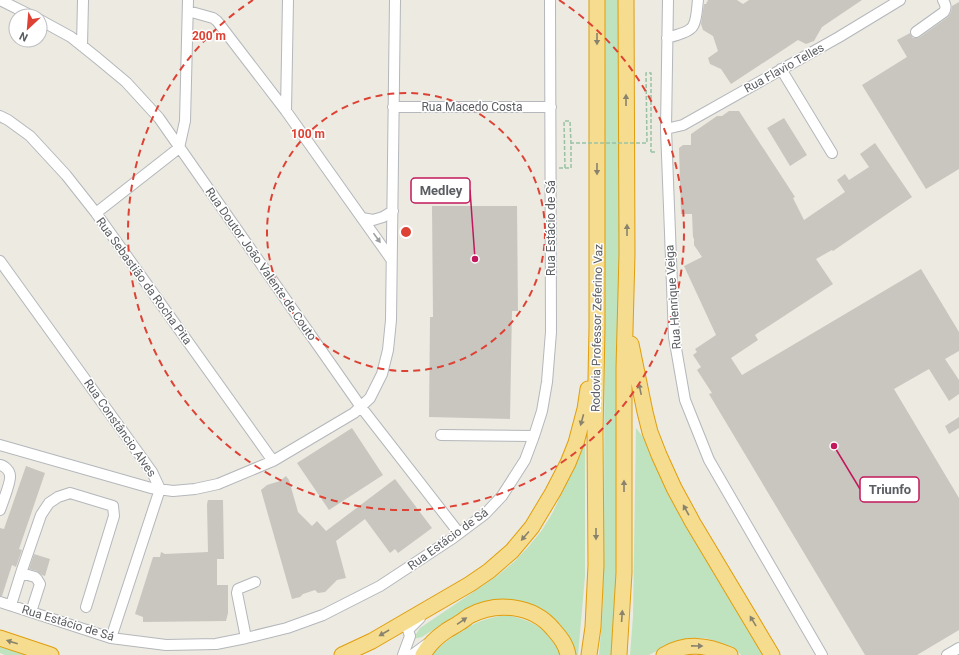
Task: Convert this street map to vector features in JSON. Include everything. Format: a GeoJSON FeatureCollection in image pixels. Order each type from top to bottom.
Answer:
{"type":"FeatureCollection","features":[{"type":"Feature","properties":{"kind":"highway","name":"Rodovia Professor Zeferino Vaz"},"geometry":{"type":"LineString","coordinates":[[589,655],[593,626],[596,565],[597,0]]}},
{"type":"Feature","properties":{"kind":"highway"},"geometry":{"type":"LineString","coordinates":[[619,655],[624,573],[624,368],[627,254],[626,0]]}},
{"type":"Feature","properties":{"kind":"highway"},"geometry":{"type":"LineString","coordinates":[[626,49],[631,0]]}},
{"type":"Feature","properties":{"kind":"highway"},"geometry":{"type":"LineString","coordinates":[[627,254],[631,347],[644,412],[650,432],[674,488],[693,523],[772,655]]}},
{"type":"Feature","properties":{"kind":"highway"},"geometry":{"type":"LineString","coordinates":[[342,655],[372,641],[476,580],[512,551],[532,527],[553,492],[568,463],[576,442],[585,409],[597,327]]}},
{"type":"Feature","properties":{"kind":"highway"},"geometry":{"type":"LineString","coordinates":[[423,655],[427,648],[445,631],[469,616],[486,610],[502,607],[516,607],[528,611],[548,622],[562,639],[568,655]]}},
{"type":"Feature","properties":{"kind":"highway"},"geometry":{"type":"LineString","coordinates":[[0,638],[50,655]]}},
{"type":"Feature","properties":{"kind":"highway"},"geometry":{"type":"LineString","coordinates":[[664,655],[670,651],[698,646],[709,647],[730,655]]}},
{"type":"Feature","properties":{"kind":"street"},"geometry":{"type":"LineString","coordinates":[[0,0],[16,8]]}},
{"type":"Feature","properties":{"kind":"street"},"geometry":{"type":"LineString","coordinates":[[82,0],[82,46]]}},
{"type":"Feature","properties":{"kind":"street"},"geometry":{"type":"LineString","coordinates":[[96,214],[180,148],[185,121],[188,0]]}},
{"type":"Feature","properties":{"kind":"street"},"geometry":{"type":"LineString","coordinates":[[286,111],[288,0]]}},
{"type":"Feature","properties":{"kind":"street"},"geometry":{"type":"LineString","coordinates":[[0,445],[144,486],[173,491],[195,490],[218,484],[273,461],[354,413],[370,398],[382,374],[388,350],[391,320],[395,0]]}},
{"type":"Feature","properties":{"kind":"street","name":"Rua Estácio de Sá"},"geometry":{"type":"LineString","coordinates":[[0,602],[111,638],[166,645],[216,644],[246,638],[287,628],[323,615],[380,586],[453,538],[485,514],[502,496],[525,460],[542,411],[547,382],[552,332],[550,0]]}},
{"type":"Feature","properties":{"kind":"street","name":"Rua Henrique Veiga"},"geometry":{"type":"LineString","coordinates":[[668,0],[666,129],[674,337],[685,400],[708,460],[822,655]]}},
{"type":"Feature","properties":{"kind":"street"},"geometry":{"type":"LineString","coordinates":[[667,38],[693,27],[698,0]]}},
{"type":"Feature","properties":{"kind":"street","name":"Rua Flavio Telles"},"geometry":{"type":"LineString","coordinates":[[666,129],[683,125],[839,37],[900,0]]}},
{"type":"Feature","properties":{"kind":"street"},"geometry":{"type":"LineString","coordinates":[[916,32],[944,12],[946,5],[943,0]]}},
{"type":"Feature","properties":{"kind":"street"},"geometry":{"type":"LineString","coordinates":[[188,10],[210,16],[215,19],[286,111],[391,259]]}},
{"type":"Feature","properties":{"kind":"street","name":"Rua Doutor João Valente de Couto"},"geometry":{"type":"LineString","coordinates":[[48,24],[71,37],[126,82],[159,118],[361,407],[459,533]]}},
{"type":"Feature","properties":{"kind":"street"},"geometry":{"type":"LineString","coordinates":[[781,69],[832,153]]}},
{"type":"Feature","properties":{"kind":"street","name":"Rua Macedo Costa"},"geometry":{"type":"LineString","coordinates":[[393,107],[551,107]]}},
{"type":"Feature","properties":{"kind":"street","name":"Rua Sebastião da Rocha Pita"},"geometry":{"type":"LineString","coordinates":[[0,116],[30,136],[66,175],[96,214],[273,461]]}},
{"type":"Feature","properties":{"kind":"street"},"geometry":{"type":"LineString","coordinates":[[362,218],[373,220],[383,217],[392,211]]}},
{"type":"Feature","properties":{"kind":"street","name":"Rua Constâncio Alves"},"geometry":{"type":"LineString","coordinates":[[0,261],[152,472],[160,489],[111,638]]}},
{"type":"Feature","properties":{"kind":"street"},"geometry":{"type":"LineString","coordinates":[[441,435],[534,436]]}},
{"type":"Feature","properties":{"kind":"street"},"geometry":{"type":"LineString","coordinates":[[0,465],[4,466],[9,471],[11,477],[0,510]]}},
{"type":"Feature","properties":{"kind":"street"},"geometry":{"type":"LineString","coordinates":[[11,605],[40,515],[53,500],[70,493],[113,506],[114,516],[86,606]]}},
{"type":"Feature","properties":{"kind":"street"},"geometry":{"type":"LineString","coordinates":[[21,573],[35,577],[40,584],[31,612]]}},
{"type":"Feature","properties":{"kind":"street"},"geometry":{"type":"LineString","coordinates":[[246,638],[237,593],[238,589],[255,582]]}},
{"type":"Feature","properties":{"kind":"street"},"geometry":{"type":"LineString","coordinates":[[403,655],[410,636],[408,630],[433,606]]}},
{"type":"Feature","properties":{"kind":"street"},"geometry":{"type":"LineString","coordinates":[[412,655],[445,631]]}},
{"type":"Feature","properties":{"kind":"street"},"geometry":{"type":"LineString","coordinates":[[947,655],[959,648]]}},
{"type":"Feature","properties":{"kind":"path"},"geometry":{"type":"LineString","coordinates":[[570,143],[647,143],[646,73],[651,73],[652,152]]}},
{"type":"Feature","properties":{"kind":"path"},"geometry":{"type":"LineString","coordinates":[[564,121],[570,121],[570,143],[571,168],[565,168],[564,121]]}},
{"type":"Feature","properties":{"kind":"green space"},"geometry":{"type":"Polygon","coordinates":[[[604,0],[619,0],[620,503],[614,655],[599,655],[604,565],[604,0]]]}},
{"type":"Feature","properties":{"kind":"green space"},"geometry":{"type":"Polygon","coordinates":[[[636,428],[646,441],[764,655],[741,655],[733,647],[705,638],[690,638],[674,642],[649,655],[630,655],[633,617],[636,428]]]}},
{"type":"Feature","properties":{"kind":"green space"},"geometry":{"type":"Polygon","coordinates":[[[585,442],[585,576],[578,655],[576,655],[571,641],[537,608],[521,602],[503,600],[483,604],[464,612],[422,637],[413,639],[420,628],[497,576],[515,561],[529,546],[542,530],[553,512],[585,442]]]}},
{"type":"Feature","properties":{"kind":"green space"},"geometry":{"type":"Polygon","coordinates":[[[507,615],[525,620],[540,628],[552,639],[561,655],[432,655],[442,645],[467,628],[485,620],[507,615]]]}},
{"type":"Feature","properties":{"kind":"green space"},"geometry":{"type":"Polygon","coordinates":[[[0,644],[35,655],[5,655],[0,653],[0,644]]]}},
{"type":"Feature","properties":{"kind":"building"},"geometry":{"type":"Polygon","coordinates":[[[708,0],[737,0],[743,4],[749,0],[862,0],[822,27],[814,41],[806,44],[798,40],[731,84],[721,69],[710,64],[708,58],[718,51],[713,36],[703,30],[701,24],[704,4],[706,4],[708,0]]]}},
{"type":"Feature","properties":{"kind":"building"},"geometry":{"type":"Polygon","coordinates":[[[959,2],[959,169],[926,189],[862,85],[907,57],[897,40],[910,33],[913,38],[920,37],[948,17],[952,6],[959,2]]]}},
{"type":"Feature","properties":{"kind":"building"},"geometry":{"type":"Polygon","coordinates":[[[729,111],[739,111],[795,197],[793,198],[804,220],[845,192],[837,180],[845,174],[849,180],[869,167],[860,154],[875,143],[912,197],[833,251],[832,250],[816,259],[833,284],[755,335],[758,340],[731,358],[742,375],[921,269],[959,332],[959,351],[945,359],[959,380],[959,394],[949,401],[929,369],[894,389],[959,498],[959,630],[917,655],[865,655],[709,394],[712,393],[697,370],[701,367],[693,355],[697,352],[695,349],[716,335],[684,266],[702,257],[694,245],[692,214],[681,214],[679,148],[683,145],[691,145],[691,134],[717,116],[722,116],[729,111]]]}},
{"type":"Feature","properties":{"kind":"building"},"geometry":{"type":"Polygon","coordinates":[[[784,118],[807,155],[790,166],[767,128],[784,118]]]}},
{"type":"Feature","properties":{"kind":"building"},"geometry":{"type":"Polygon","coordinates":[[[432,206],[517,206],[518,311],[512,311],[510,419],[429,417],[430,317],[433,317],[432,206]]]}},
{"type":"Feature","properties":{"kind":"building"},"geometry":{"type":"Polygon","coordinates":[[[959,417],[959,428],[949,434],[945,426],[959,417]]]}},
{"type":"Feature","properties":{"kind":"building"},"geometry":{"type":"Polygon","coordinates":[[[352,428],[383,475],[329,510],[297,463],[352,428]]]}},
{"type":"Feature","properties":{"kind":"building"},"geometry":{"type":"Polygon","coordinates":[[[26,466],[45,473],[19,549],[22,550],[16,567],[12,565],[2,596],[0,596],[0,528],[4,529],[26,466]]]}},
{"type":"Feature","properties":{"kind":"building"},"geometry":{"type":"Polygon","coordinates":[[[286,476],[289,480],[298,512],[312,526],[317,521],[326,531],[395,479],[432,528],[398,553],[395,549],[390,553],[365,519],[336,541],[346,578],[337,580],[325,592],[318,593],[315,590],[292,599],[261,490],[267,485],[280,481],[286,476]]]}},
{"type":"Feature","properties":{"kind":"building"},"geometry":{"type":"Polygon","coordinates":[[[208,500],[223,500],[224,559],[217,559],[217,585],[228,585],[228,613],[226,621],[143,622],[143,617],[135,614],[153,557],[160,557],[161,552],[165,554],[208,552],[208,500]]]}},
{"type":"Feature","properties":{"kind":"building"},"geometry":{"type":"Polygon","coordinates":[[[34,554],[50,559],[45,576],[37,571],[29,569],[34,554]]]}},
{"type":"Feature","properties":{"kind":"place","name":"Medley"},"geometry":{"type":"Point","coordinates":[475,259]}},
{"type":"Feature","properties":{"kind":"place","name":"Triunfo"},"geometry":{"type":"Point","coordinates":[834,446]}}]}
